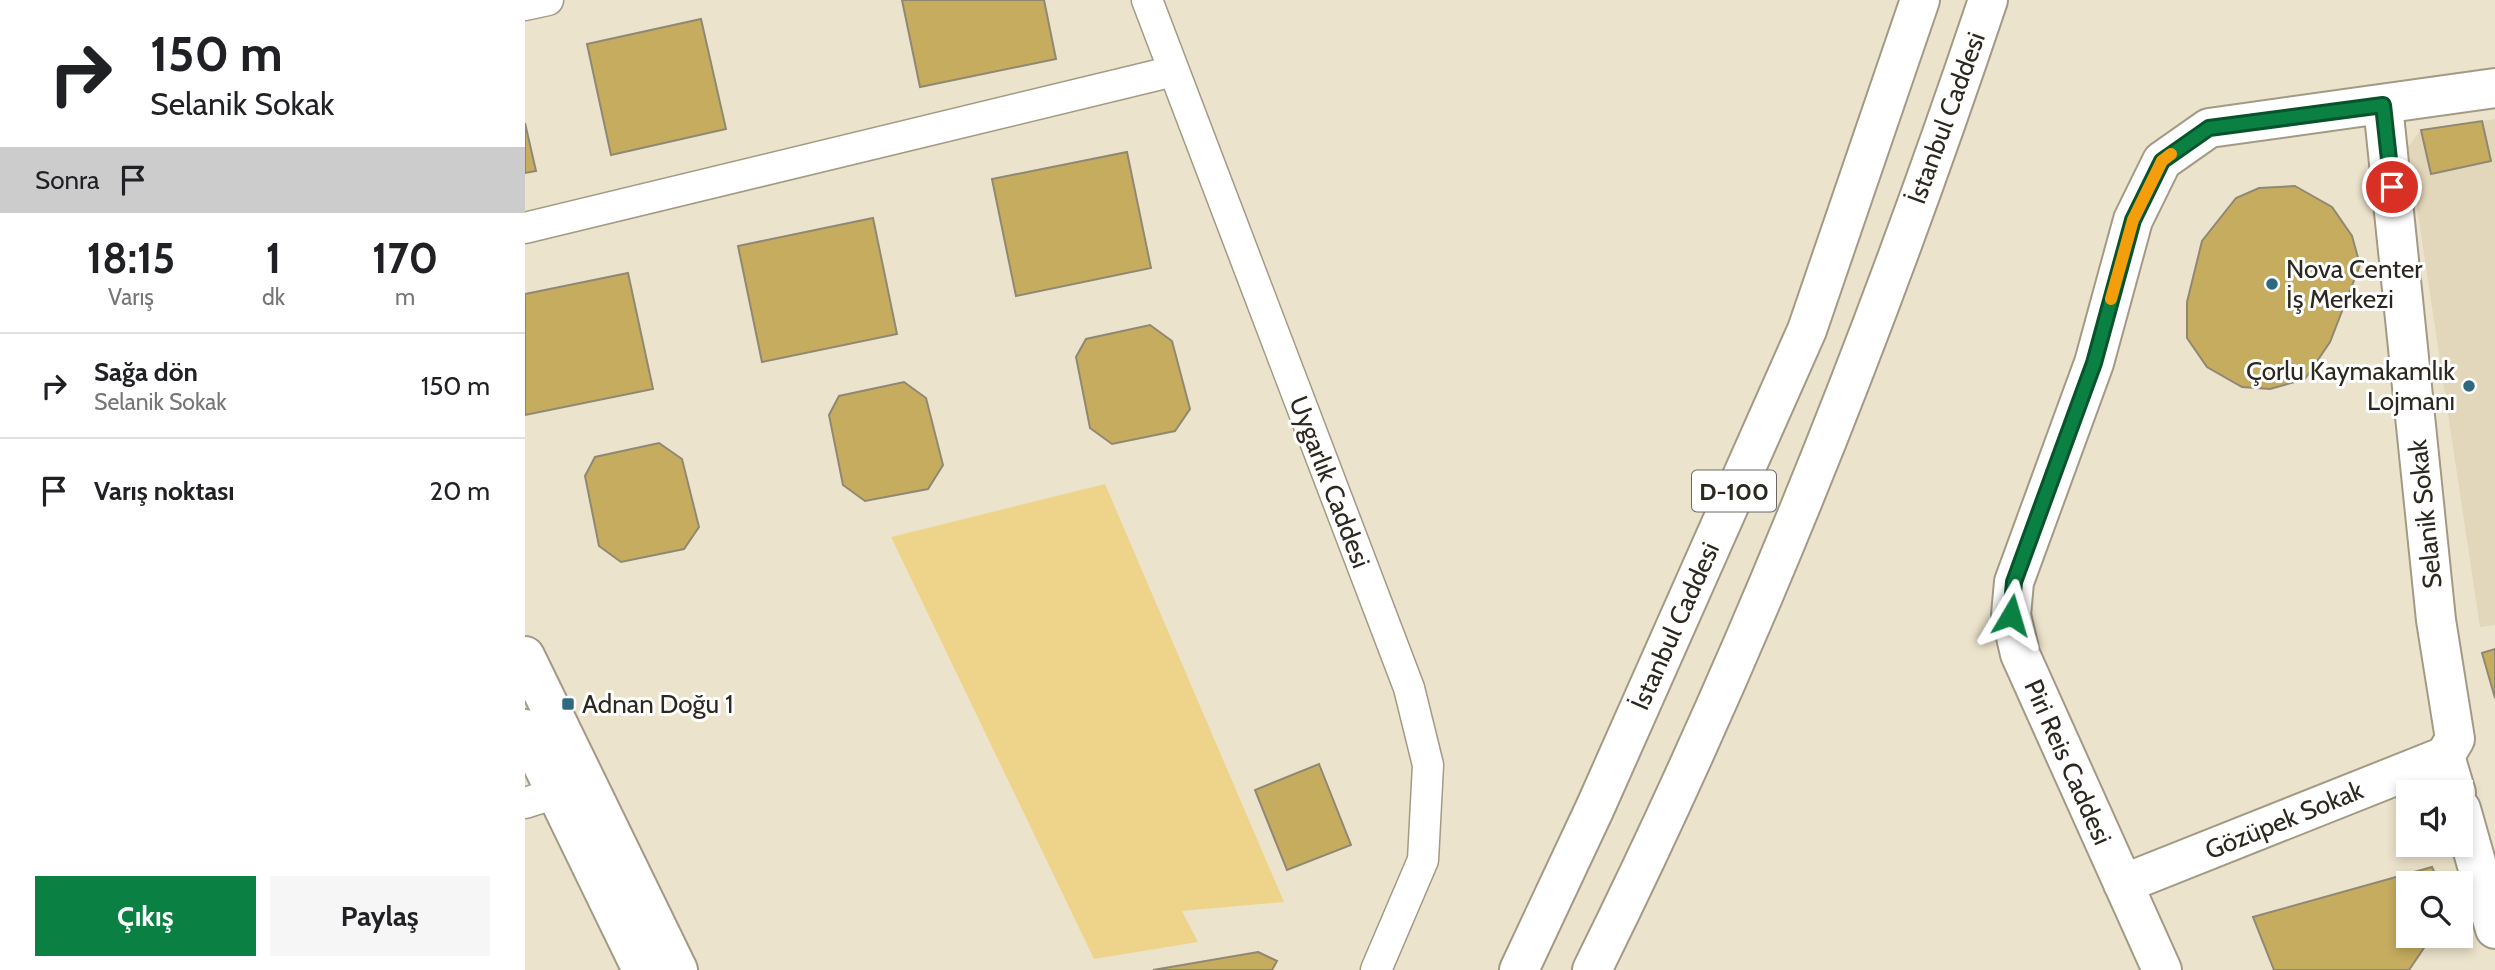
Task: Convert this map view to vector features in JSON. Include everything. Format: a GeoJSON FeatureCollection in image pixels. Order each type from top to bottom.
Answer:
{"type":"FeatureCollection","features":[{"type":"Feature","properties":{"kind":"main road","name":"İstanbul Caddesi"},"geometry":{"type":"LineString","coordinates":[[1519,970],[1595,808],[1807,330],[1920,0]]}},
{"type":"Feature","properties":{"kind":"main road","name":"İstanbul Caddesi"},"geometry":{"type":"LineString","coordinates":[[1592,970],[1654,845],[1772,577],[1857,365],[1988,0]]}},
{"type":"Feature","properties":{"kind":"main road","name":"Piri Reis Caddesi"},"geometry":{"type":"LineString","coordinates":[[2162,970],[2020,654],[2011,615],[2014,582],[2094,363],[2133,220],[2162,161],[2209,128],[2495,89]]}},
{"type":"Feature","properties":{"kind":"main road","name":"Selanik Sokak"},"geometry":{"type":"LineString","coordinates":[[2383,105],[2435,606],[2455,739],[2445,756]]}},
{"type":"Feature","properties":{"kind":"main road"},"geometry":{"type":"LineString","coordinates":[[525,656],[678,970]]}},
{"type":"Feature","properties":{"kind":"main road"},"geometry":{"type":"LineString","coordinates":[[525,729],[541,798],[632,967]]}},
{"type":"Feature","properties":{"kind":"main road"},"geometry":{"type":"LineString","coordinates":[[2445,756],[2452,780]]}},
{"type":"Feature","properties":{"kind":"main road","name":"Gözüpek Sokak"},"geometry":{"type":"LineString","coordinates":[[2123,884],[2445,756]]}},
{"type":"Feature","properties":{"kind":"main road"},"geometry":{"type":"LineString","coordinates":[[2473,851],[2495,929]]}},
{"type":"Feature","properties":{"kind":"street"},"geometry":{"type":"LineString","coordinates":[[525,5],[548,0]]}},
{"type":"Feature","properties":{"kind":"street","name":"Uygarlık Caddesi"},"geometry":{"type":"LineString","coordinates":[[1147,0],[1409,688],[1428,765],[1423,860],[1377,970]]}},
{"type":"Feature","properties":{"kind":"street"},"geometry":{"type":"LineString","coordinates":[[525,228],[1174,71]]}},
{"type":"Feature","properties":{"kind":"shaded area","name":"Çorlu Kaymakamlık Lojmanı"},"geometry":{"type":"Polygon","coordinates":[[[2495,119],[2495,625],[2480,627],[2408,147],[2421,130],[2495,119]]]}},
{"type":"Feature","properties":{"kind":"shaded area"},"geometry":{"type":"Polygon","coordinates":[[[1105,484],[1284,902],[1182,911],[1198,942],[1094,959],[891,537],[1105,484]]]}},
{"type":"Feature","properties":{"kind":"building"},"geometry":{"type":"Polygon","coordinates":[[[902,0],[1044,0],[1056,59],[920,87],[902,0]]]}},
{"type":"Feature","properties":{"kind":"building"},"geometry":{"type":"Polygon","coordinates":[[[701,19],[726,129],[611,155],[587,44],[701,19]]]}},
{"type":"Feature","properties":{"kind":"building"},"geometry":{"type":"Polygon","coordinates":[[[2482,121],[2491,161],[2431,174],[2421,130],[2482,121]]]}},
{"type":"Feature","properties":{"kind":"building"},"geometry":{"type":"Polygon","coordinates":[[[525,123],[536,171],[525,173],[525,123]]]}},
{"type":"Feature","properties":{"kind":"building"},"geometry":{"type":"Polygon","coordinates":[[[1127,152],[1151,268],[1016,296],[992,179],[1127,152]]]}},
{"type":"Feature","properties":{"kind":"building","name":"Nova Center İş Merkezi"},"geometry":{"type":"Polygon","coordinates":[[[2295,186],[2332,207],[2352,236],[2360,265],[2330,342],[2305,379],[2270,389],[2242,387],[2207,367],[2187,338],[2187,302],[2202,241],[2236,198],[2259,188],[2295,186]]]}},
{"type":"Feature","properties":{"kind":"building"},"geometry":{"type":"Polygon","coordinates":[[[873,218],[897,334],[762,362],[738,246],[873,218]]]}},
{"type":"Feature","properties":{"kind":"building"},"geometry":{"type":"Polygon","coordinates":[[[628,273],[653,389],[525,415],[525,294],[628,273]]]}},
{"type":"Feature","properties":{"kind":"building"},"geometry":{"type":"Polygon","coordinates":[[[1150,325],[1172,341],[1190,409],[1175,431],[1112,444],[1090,428],[1076,357],[1086,339],[1150,325]]]}},
{"type":"Feature","properties":{"kind":"building"},"geometry":{"type":"Polygon","coordinates":[[[904,382],[926,398],[943,465],[928,489],[865,501],[843,485],[829,415],[839,396],[904,382]]]}},
{"type":"Feature","properties":{"kind":"building"},"geometry":{"type":"Polygon","coordinates":[[[659,443],[682,459],[699,527],[684,549],[621,562],[599,546],[585,476],[595,457],[659,443]]]}},
{"type":"Feature","properties":{"kind":"building"},"geometry":{"type":"Polygon","coordinates":[[[2495,649],[2495,698],[2482,653],[2495,649]]]}},
{"type":"Feature","properties":{"kind":"building"},"geometry":{"type":"Polygon","coordinates":[[[1319,764],[1351,845],[1287,870],[1255,790],[1319,764]]]}},
{"type":"Feature","properties":{"kind":"building"},"geometry":{"type":"Polygon","coordinates":[[[2432,867],[2434,871],[2418,871],[2432,867]]]}},
{"type":"Feature","properties":{"kind":"building"},"geometry":{"type":"Polygon","coordinates":[[[2396,877],[2396,948],[2424,948],[2409,970],[2274,970],[2253,917],[2396,877]]]}},
{"type":"Feature","properties":{"kind":"building"},"geometry":{"type":"Polygon","coordinates":[[[1258,952],[1277,961],[1272,970],[1153,970],[1258,952]]]}},
{"type":"Feature","properties":{"kind":"slow traffic"},"geometry":{"type":"LineString","coordinates":[[2111,299],[2133,220],[2162,161],[2171,154]]}},
{"type":"Feature","properties":{"kind":"place","name":"Nova Center İş Merkezi"},"geometry":{"type":"Point","coordinates":[2272,284]}},
{"type":"Feature","properties":{"kind":"place","name":"Çorlu Kaymakamlık Lojmanı"},"geometry":{"type":"Point","coordinates":[2469,386]}},
{"type":"Feature","properties":{"kind":"place","name":"Adnan Doğu 1"},"geometry":{"type":"Point","coordinates":[568,704]}},
{"type":"Feature","properties":{"kind":"route"},"geometry":{"type":"LineString","coordinates":[[2011,615],[2014,582],[2094,363],[2133,220],[2162,161],[2209,128],[2383,105],[2392,187]]}}]}
